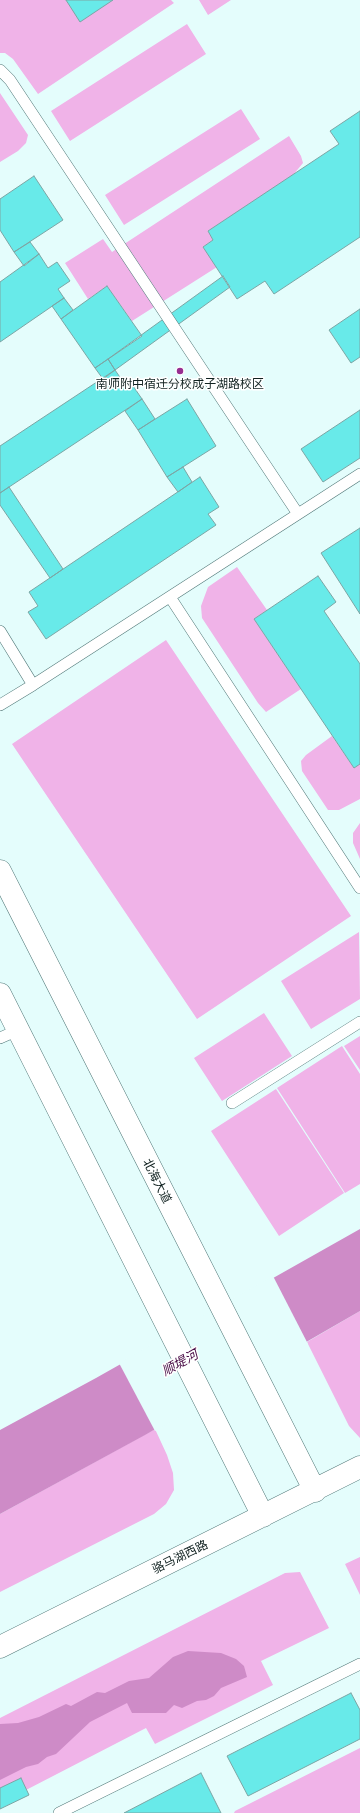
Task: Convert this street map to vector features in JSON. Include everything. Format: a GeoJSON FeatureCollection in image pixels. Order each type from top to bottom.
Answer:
{"type":"FeatureCollection","features":[{"type":"Feature","properties":{"kind":"street","name":"北海大道"},"geometry":{"type":"LineString","coordinates":[[0,871],[315,1491]]}},
{"type":"Feature","properties":{"kind":"street"},"geometry":{"type":"LineString","coordinates":[[0,994],[9,1034],[160,1311],[263,1516]]}},
{"type":"Feature","properties":{"kind":"street","name":"骆马湖西路"},"geometry":{"type":"LineString","coordinates":[[0,1647],[360,1468]]}},
{"type":"Feature","properties":{"kind":"lane"},"geometry":{"type":"LineString","coordinates":[[0,70],[10,80],[298,514]]}},
{"type":"Feature","properties":{"kind":"lane"},"geometry":{"type":"LineString","coordinates":[[0,705],[360,474]]}},
{"type":"Feature","properties":{"kind":"lane"},"geometry":{"type":"LineString","coordinates":[[170,597],[360,888]]}},
{"type":"Feature","properties":{"kind":"lane"},"geometry":{"type":"LineString","coordinates":[[0,631],[33,685]]}},
{"type":"Feature","properties":{"kind":"lane"},"geometry":{"type":"LineString","coordinates":[[232,1103],[360,1022]]}},
{"type":"Feature","properties":{"kind":"lane"},"geometry":{"type":"LineString","coordinates":[[59,1813],[360,1664]]}},
{"type":"Feature","properties":{"kind":"shaded area"},"geometry":{"type":"Polygon","coordinates":[[[0,0],[171,0],[174,3],[38,94],[13,59],[5,53],[0,53],[0,0]]]}},
{"type":"Feature","properties":{"kind":"shaded area"},"geometry":{"type":"Polygon","coordinates":[[[199,0],[231,0],[208,15],[199,0]]]}},
{"type":"Feature","properties":{"kind":"shaded area"},"geometry":{"type":"Polygon","coordinates":[[[187,24],[206,54],[70,141],[51,111],[187,24]]]}},
{"type":"Feature","properties":{"kind":"shaded area"},"geometry":{"type":"Polygon","coordinates":[[[0,93],[28,135],[26,143],[18,151],[0,162],[0,93]]]}},
{"type":"Feature","properties":{"kind":"shaded area"},"geometry":{"type":"Polygon","coordinates":[[[241,109],[260,139],[124,225],[105,195],[241,109]]]}},
{"type":"Feature","properties":{"kind":"shaded area"},"geometry":{"type":"Polygon","coordinates":[[[289,136],[301,156],[303,163],[293,175],[208,231],[213,240],[203,247],[217,267],[132,321],[107,286],[88,299],[65,263],[103,239],[112,252],[289,136]]]}},
{"type":"Feature","properties":{"kind":"shaded area"},"geometry":{"type":"Polygon","coordinates":[[[237,567],[267,610],[254,619],[301,689],[266,712],[258,703],[202,618],[201,606],[208,587],[237,567]]]}},
{"type":"Feature","properties":{"kind":"shaded area"},"geometry":{"type":"Polygon","coordinates":[[[166,640],[351,916],[197,1019],[12,744],[166,640]]]}},
{"type":"Feature","properties":{"kind":"shaded area"},"geometry":{"type":"Polygon","coordinates":[[[332,736],[354,768],[360,764],[360,799],[339,810],[328,810],[302,771],[301,761],[306,755],[332,736]]]}},
{"type":"Feature","properties":{"kind":"shaded area"},"geometry":{"type":"Polygon","coordinates":[[[360,823],[360,859],[353,843],[353,833],[360,823]]]}},
{"type":"Feature","properties":{"kind":"shaded area"},"geometry":{"type":"Polygon","coordinates":[[[359,932],[360,999],[311,1029],[281,981],[359,932]]]}},
{"type":"Feature","properties":{"kind":"shaded area"},"geometry":{"type":"Polygon","coordinates":[[[264,1013],[292,1056],[222,1101],[194,1058],[264,1013]]]}},
{"type":"Feature","properties":{"kind":"shaded area"},"geometry":{"type":"Polygon","coordinates":[[[360,1036],[360,1070],[344,1046],[360,1036]]]}},
{"type":"Feature","properties":{"kind":"shaded area"},"geometry":{"type":"Polygon","coordinates":[[[342,1046],[360,1074],[360,1184],[345,1193],[277,1088],[342,1046]]]}},
{"type":"Feature","properties":{"kind":"shaded area"},"geometry":{"type":"Polygon","coordinates":[[[276,1089],[344,1193],[279,1236],[211,1131],[276,1089]]]}},
{"type":"Feature","properties":{"kind":"shaded area"},"geometry":{"type":"Polygon","coordinates":[[[360,1311],[360,1438],[349,1426],[307,1342],[360,1311]]]}},
{"type":"Feature","properties":{"kind":"shaded area"},"geometry":{"type":"Polygon","coordinates":[[[155,1429],[167,1455],[173,1473],[174,1490],[166,1504],[154,1514],[0,1592],[0,1514],[155,1429]]]}},
{"type":"Feature","properties":{"kind":"shaded area"},"geometry":{"type":"Polygon","coordinates":[[[360,1557],[360,1595],[345,1564],[360,1557]]]}},
{"type":"Feature","properties":{"kind":"shaded area"},"geometry":{"type":"Polygon","coordinates":[[[300,1572],[329,1628],[261,1661],[273,1685],[155,1744],[146,1728],[26,1790],[0,1788],[0,1718],[285,1573],[300,1572]]]}},
{"type":"Feature","properties":{"kind":"shaded area"},"geometry":{"type":"Polygon","coordinates":[[[360,1748],[360,1813],[234,1813],[235,1811],[360,1748]]]}},
{"type":"Feature","properties":{"kind":"water","name":"顺堤河"},"geometry":{"type":"Polygon","coordinates":[[[360,1229],[360,1311],[145,1435],[0,1514],[0,1430],[96,1378],[360,1229]]]}},
{"type":"Feature","properties":{"kind":"water"},"geometry":{"type":"Polygon","coordinates":[[[188,1651],[221,1653],[236,1659],[244,1666],[247,1677],[221,1688],[214,1696],[206,1700],[197,1701],[182,1708],[174,1705],[166,1713],[132,1713],[127,1703],[90,1722],[56,1754],[47,1757],[38,1764],[26,1767],[0,1780],[0,1724],[18,1723],[39,1717],[66,1704],[71,1706],[97,1692],[105,1693],[129,1681],[149,1678],[173,1657],[188,1651]]]}},
{"type":"Feature","properties":{"kind":"pier"},"geometry":{"type":"Polygon","coordinates":[[[273,1276],[308,1344],[155,1431],[119,1363],[273,1276]]]}},
{"type":"Feature","properties":{"kind":"building"},"geometry":{"type":"Polygon","coordinates":[[[66,0],[113,0],[80,22],[66,0]]]}},
{"type":"Feature","properties":{"kind":"building"},"geometry":{"type":"Polygon","coordinates":[[[360,111],[360,237],[274,294],[265,281],[237,299],[203,247],[213,240],[208,231],[339,144],[330,131],[360,111]]]}},
{"type":"Feature","properties":{"kind":"building"},"geometry":{"type":"Polygon","coordinates":[[[34,176],[63,220],[14,252],[0,230],[0,199],[34,176]]]}},
{"type":"Feature","properties":{"kind":"building"},"geometry":{"type":"Polygon","coordinates":[[[30,242],[39,254],[24,266],[14,252],[30,242]]]}},
{"type":"Feature","properties":{"kind":"building"},"geometry":{"type":"Polygon","coordinates":[[[39,254],[48,268],[57,262],[70,281],[58,289],[64,298],[0,342],[0,282],[39,254]]]}},
{"type":"Feature","properties":{"kind":"building"},"geometry":{"type":"Polygon","coordinates":[[[223,276],[230,287],[115,370],[108,359],[223,276]]]}},
{"type":"Feature","properties":{"kind":"building"},"geometry":{"type":"Polygon","coordinates":[[[107,286],[142,336],[95,368],[61,319],[107,286]]]}},
{"type":"Feature","properties":{"kind":"building"},"geometry":{"type":"Polygon","coordinates":[[[64,298],[73,310],[61,319],[52,306],[64,298]]]}},
{"type":"Feature","properties":{"kind":"building"},"geometry":{"type":"Polygon","coordinates":[[[360,309],[360,357],[351,363],[329,330],[360,309]]]}},
{"type":"Feature","properties":{"kind":"building"},"geometry":{"type":"Polygon","coordinates":[[[108,359],[115,370],[103,379],[95,368],[108,359]]]}},
{"type":"Feature","properties":{"kind":"building"},"geometry":{"type":"Polygon","coordinates":[[[115,370],[126,386],[131,383],[142,399],[0,493],[0,446],[115,370]]]}},
{"type":"Feature","properties":{"kind":"building"},"geometry":{"type":"Polygon","coordinates":[[[142,399],[155,419],[138,430],[125,411],[142,399]]]}},
{"type":"Feature","properties":{"kind":"building"},"geometry":{"type":"Polygon","coordinates":[[[187,399],[216,446],[167,477],[138,430],[187,399]]]}},
{"type":"Feature","properties":{"kind":"building"},"geometry":{"type":"Polygon","coordinates":[[[360,410],[360,458],[323,482],[301,449],[360,410]]]}},
{"type":"Feature","properties":{"kind":"building"},"geometry":{"type":"Polygon","coordinates":[[[183,467],[192,482],[178,492],[167,477],[183,467]]]}},
{"type":"Feature","properties":{"kind":"building"},"geometry":{"type":"Polygon","coordinates":[[[200,477],[219,507],[208,514],[216,525],[46,639],[28,612],[38,606],[29,592],[200,477]]]}},
{"type":"Feature","properties":{"kind":"building"},"geometry":{"type":"Polygon","coordinates":[[[9,487],[63,569],[50,578],[0,505],[0,493],[9,487]]]}},
{"type":"Feature","properties":{"kind":"building"},"geometry":{"type":"Polygon","coordinates":[[[360,528],[360,614],[321,553],[360,528]]]}},
{"type":"Feature","properties":{"kind":"building"},"geometry":{"type":"Polygon","coordinates":[[[318,576],[336,602],[324,611],[360,664],[360,764],[354,768],[254,619],[318,576]]]}},
{"type":"Feature","properties":{"kind":"building"},"geometry":{"type":"Polygon","coordinates":[[[351,1693],[360,1710],[360,1739],[248,1796],[227,1756],[351,1693]]]}},
{"type":"Feature","properties":{"kind":"building"},"geometry":{"type":"Polygon","coordinates":[[[201,1773],[221,1813],[124,1813],[201,1773]]]}},
{"type":"Feature","properties":{"kind":"building"},"geometry":{"type":"Polygon","coordinates":[[[21,1778],[29,1795],[0,1809],[0,1788],[21,1778]]]}},
{"type":"Feature","properties":{"kind":"place","name":"南师附中宿迁分校成子湖路校区"},"geometry":{"type":"Point","coordinates":[180,371]}}]}
